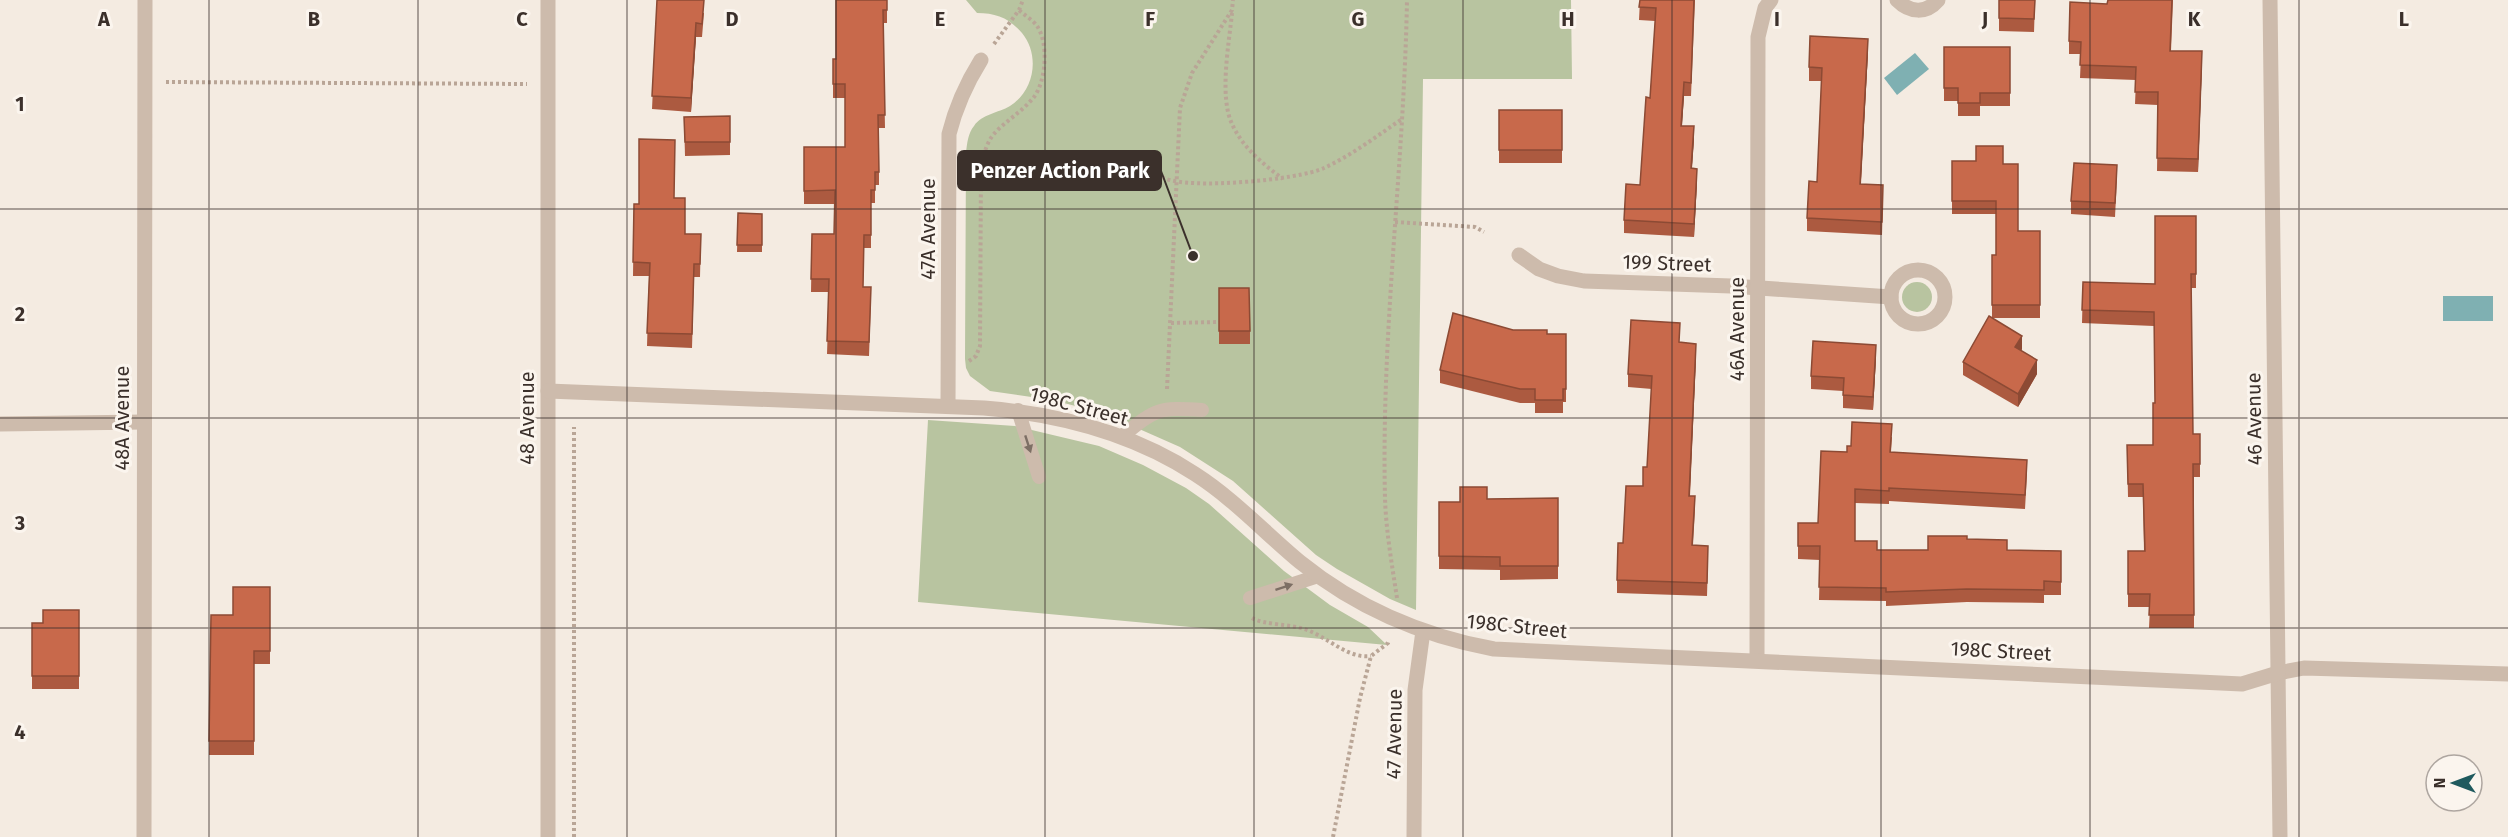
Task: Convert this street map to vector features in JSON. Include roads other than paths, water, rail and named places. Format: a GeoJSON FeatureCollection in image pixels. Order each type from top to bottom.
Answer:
{"type":"FeatureCollection","features":[{"type":"Feature","properties":{"kind":"street","name":"48A Avenue"},"geometry":{"type":"LineString","coordinates":[[144,837],[145,0]]}},
{"type":"Feature","properties":{"kind":"street","name":"48 Avenue"},"geometry":{"type":"LineString","coordinates":[[549,0],[549,837]]}},
{"type":"Feature","properties":{"kind":"street","name":"46A Avenue"},"geometry":{"type":"LineString","coordinates":[[1757,660],[1758,37],[1765,8],[1771,0]]}},
{"type":"Feature","properties":{"kind":"street"},"geometry":{"type":"LineString","coordinates":[[1897,0],[1904,7],[1921,10],[1929,8],[1938,0]]}},
{"type":"Feature","properties":{"kind":"street","name":"46 Avenue"},"geometry":{"type":"LineString","coordinates":[[2270,0],[2280,837]]}},
{"type":"Feature","properties":{"kind":"street","name":"47A Avenue"},"geometry":{"type":"LineString","coordinates":[[948,406],[949,134],[955,109],[981,60]]}},
{"type":"Feature","properties":{"kind":"street","name":"199 Street"},"geometry":{"type":"LineString","coordinates":[[1519,255],[1548,273],[1584,281],[1758,288],[1891,297]]}},
{"type":"Feature","properties":{"kind":"street","name":"198C Street"},"geometry":{"type":"LineString","coordinates":[[549,391],[1018,410],[1093,427],[1121,437],[1195,474],[1221,492],[1318,576],[1378,612],[1423,632],[1494,649],[2242,684],[2304,668],[2508,674]]}},
{"type":"Feature","properties":{"kind":"street"},"geometry":{"type":"LineString","coordinates":[[0,424],[143,422]]}},
{"type":"Feature","properties":{"kind":"street","name":"47 Avenue"},"geometry":{"type":"LineString","coordinates":[[1414,837],[1415,690],[1423,632]]}},
{"type":"Feature","properties":{"kind":"lane"},"geometry":{"type":"LineString","coordinates":[[1121,437],[1149,415],[1168,408],[1202,410]]}},
{"type":"Feature","properties":{"kind":"lane"},"geometry":{"type":"LineString","coordinates":[[1018,410],[1039,477]]}},
{"type":"Feature","properties":{"kind":"lane"},"geometry":{"type":"LineString","coordinates":[[1249,604],[1318,576]]}},
{"type":"Feature","properties":{"kind":"water"},"geometry":{"type":"Polygon","coordinates":[[[1915,53],[1929,69],[1897,95],[1884,78],[1915,53]]]}},
{"type":"Feature","properties":{"kind":"water"},"geometry":{"type":"Polygon","coordinates":[[[2443,296],[2493,296],[2493,321],[2443,321],[2443,296]]]}},
{"type":"Feature","properties":{"kind":"place","name":"Penzer Action Park"},"geometry":{"type":"Point","coordinates":[1193,256]}}]}
